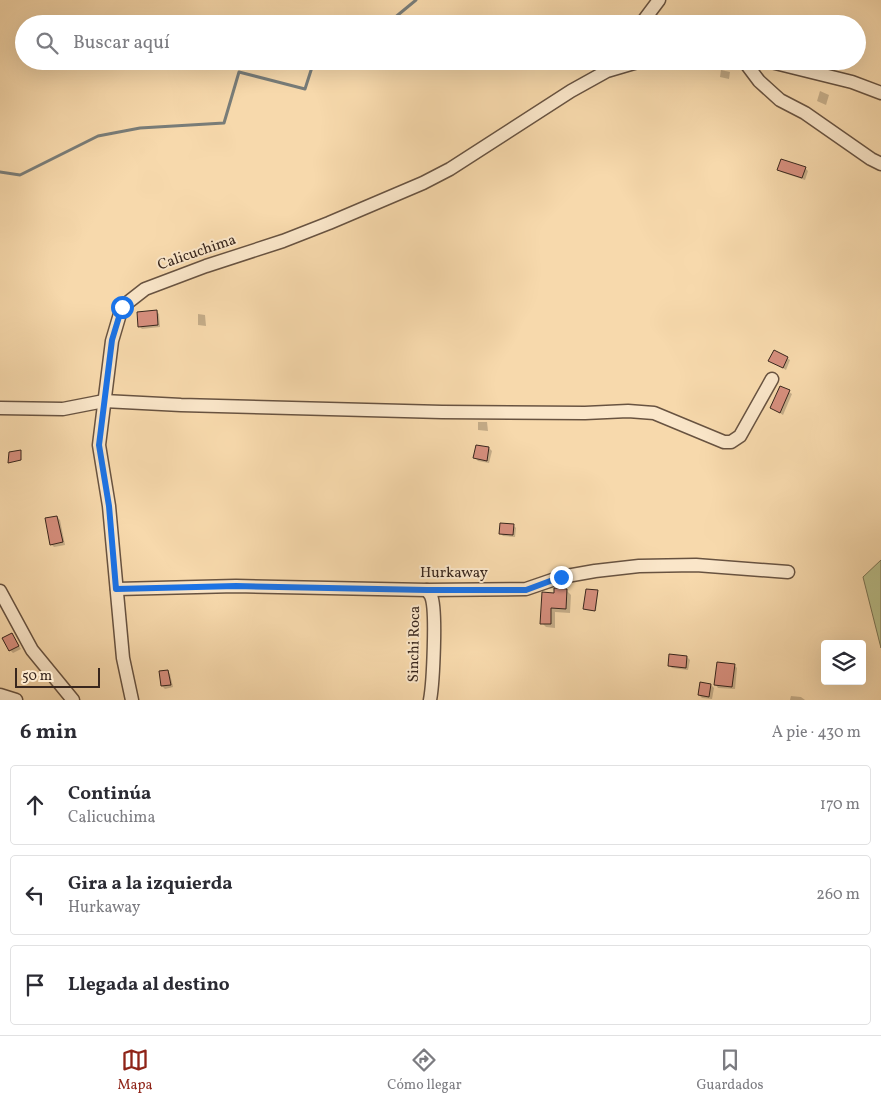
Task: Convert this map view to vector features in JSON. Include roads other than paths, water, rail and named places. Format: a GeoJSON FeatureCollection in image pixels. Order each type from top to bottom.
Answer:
{"type":"FeatureCollection","features":[{"type":"Feature","properties":{"kind":"street"},"geometry":{"type":"LineString","coordinates":[[648,15],[659,0]]}},
{"type":"Feature","properties":{"kind":"street","name":"Calicuchima"},"geometry":{"type":"LineString","coordinates":[[132,700],[123,658],[109,506],[99,445],[112,340],[122,307],[145,289],[329,224],[423,183],[450,169],[605,70]]}},
{"type":"Feature","properties":{"kind":"street"},"geometry":{"type":"LineString","coordinates":[[751,70],[759,81],[780,100],[805,113],[881,164]]}},
{"type":"Feature","properties":{"kind":"street"},"geometry":{"type":"LineString","coordinates":[[803,70],[852,82],[881,94]]}},
{"type":"Feature","properties":{"kind":"street"},"geometry":{"type":"LineString","coordinates":[[0,408],[63,409],[104,401],[442,412],[584,413],[628,411],[654,413],[724,442],[731,442],[740,436],[772,379]]}},
{"type":"Feature","properties":{"kind":"street","name":"Hurkaway"},"geometry":{"type":"LineString","coordinates":[[116,589],[236,586],[526,590],[561,577],[639,566],[696,565],[788,572]]}},
{"type":"Feature","properties":{"kind":"street","name":"Sinchi Roca"},"geometry":{"type":"LineString","coordinates":[[427,590],[434,606],[430,700]]}},
{"type":"Feature","properties":{"kind":"street"},"geometry":{"type":"LineString","coordinates":[[0,591],[32,650],[73,700]]}},
{"type":"Feature","properties":{"kind":"street"},"geometry":{"type":"LineString","coordinates":[[0,695],[16,700]]}},
{"type":"Feature","properties":{"kind":"waterway"},"geometry":{"type":"LineString","coordinates":[[398,15],[416,0]]}},
{"type":"Feature","properties":{"kind":"waterway"},"geometry":{"type":"LineString","coordinates":[[0,172],[20,175],[98,136],[140,128],[224,123],[239,72],[305,89],[311,70]]}}]}
